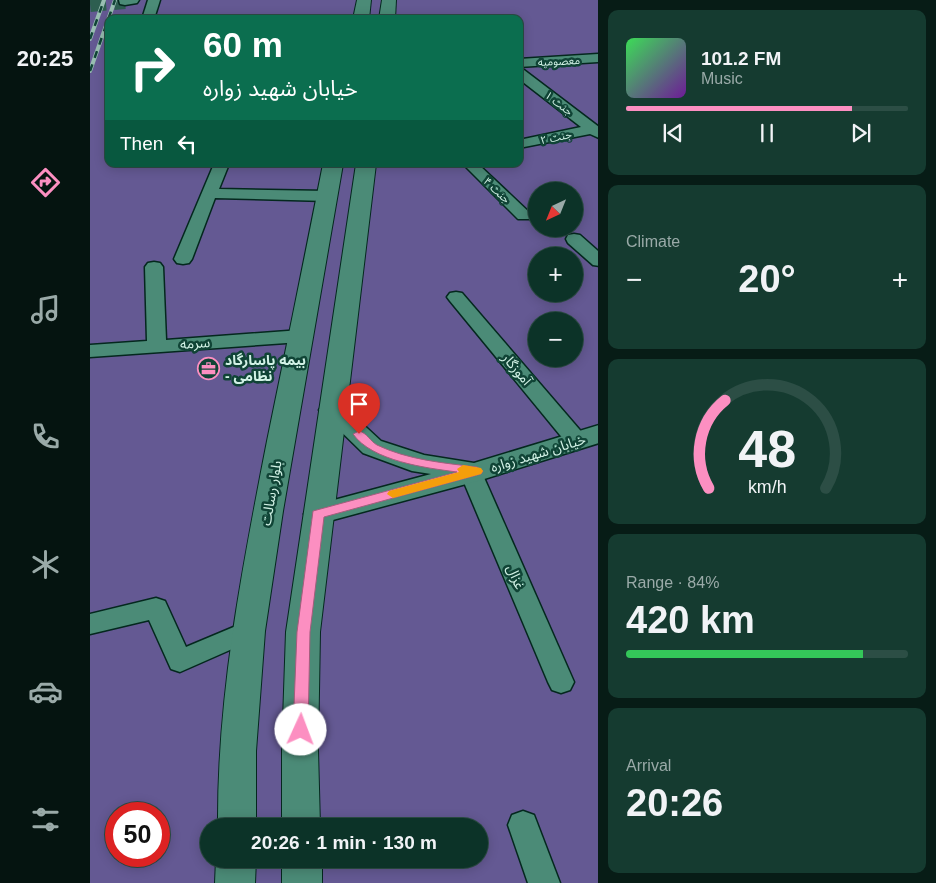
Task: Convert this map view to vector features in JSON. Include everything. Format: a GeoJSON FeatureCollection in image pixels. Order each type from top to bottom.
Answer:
{"type":"FeatureCollection","features":[{"type":"Feature","properties":{"kind":"main road"},"geometry":{"type":"LineString","coordinates":[[362,15],[364,0]]}},
{"type":"Feature","properties":{"kind":"main road"},"geometry":{"type":"LineString","coordinates":[[387,15],[389,0]]}},
{"type":"Feature","properties":{"kind":"main road","name":"بلوار رسالت"},"geometry":{"type":"LineString","coordinates":[[237,818],[238,751],[248,631],[332,167]]}},
{"type":"Feature","properties":{"kind":"main road"},"geometry":{"type":"LineString","coordinates":[[302,818],[300,750],[304,632],[318,514],[366,167]]}},
{"type":"Feature","properties":{"kind":"main road"},"geometry":{"type":"LineString","coordinates":[[311,282],[350,283]]}},
{"type":"Feature","properties":{"kind":"main road"},"geometry":{"type":"LineString","coordinates":[[236,868],[236,883]]}},
{"type":"Feature","properties":{"kind":"main road"},"geometry":{"type":"LineString","coordinates":[[302,868],[302,883]]}},
{"type":"Feature","properties":{"kind":"street"},"geometry":{"type":"LineString","coordinates":[[149,15],[154,0]]}},
{"type":"Feature","properties":{"kind":"street","name":"معصومیه"},"geometry":{"type":"LineString","coordinates":[[523,63],[598,58]]}},
{"type":"Feature","properties":{"kind":"street","name":"جنت ۱"},"geometry":{"type":"LineString","coordinates":[[523,76],[595,132]]}},
{"type":"Feature","properties":{"kind":"street","name":"جنت ۲"},"geometry":{"type":"LineString","coordinates":[[523,143],[595,132]]}},
{"type":"Feature","properties":{"kind":"street"},"geometry":{"type":"LineString","coordinates":[[183,259],[220,167]]}},
{"type":"Feature","properties":{"kind":"street","name":"جنت ۴"},"geometry":{"type":"LineString","coordinates":[[473,167],[524,216]]}},
{"type":"Feature","properties":{"kind":"street"},"geometry":{"type":"LineString","coordinates":[[209,192],[327,196]]}},
{"type":"Feature","properties":{"kind":"street"},"geometry":{"type":"LineString","coordinates":[[574,238],[598,261]]}},
{"type":"Feature","properties":{"kind":"street"},"geometry":{"type":"LineString","coordinates":[[154,267],[157,346]]}},
{"type":"Feature","properties":{"kind":"street","name":"آموزگار"},"geometry":{"type":"LineString","coordinates":[[456,297],[588,438]]}},
{"type":"Feature","properties":{"kind":"street","name":"سرمه"},"geometry":{"type":"LineString","coordinates":[[90,351],[301,336]]}},
{"type":"Feature","properties":{"kind":"street","name":"خیابان شهید زواره"},"geometry":{"type":"LineString","coordinates":[[332,410],[372,447],[422,464],[474,472]]}},
{"type":"Feature","properties":{"kind":"street","name":"خیابان شهید زواره"},"geometry":{"type":"LineString","coordinates":[[318,514],[474,472],[588,438]]}},
{"type":"Feature","properties":{"kind":"street","name":"غزال"},"geometry":{"type":"LineString","coordinates":[[474,472],[561,682]]}},
{"type":"Feature","properties":{"kind":"street"},"geometry":{"type":"LineString","coordinates":[[90,624],[156,608],[180,661],[248,631]]}},
{"type":"Feature","properties":{"kind":"street"},"geometry":{"type":"LineString","coordinates":[[523,825],[544,883]]}},
{"type":"Feature","properties":{"kind":"shaded area"},"geometry":{"type":"Polygon","coordinates":[[[90,0],[598,0],[598,883],[90,883],[90,0]]]}},
{"type":"Feature","properties":{"kind":"tunnel"},"geometry":{"type":"LineString","coordinates":[[90,4],[125,1]]}},
{"type":"Feature","properties":{"kind":"railway"},"geometry":{"type":"LineString","coordinates":[[90,39],[104,0]]}},
{"type":"Feature","properties":{"kind":"railway"},"geometry":{"type":"LineString","coordinates":[[110,15],[115,0]]}},
{"type":"Feature","properties":{"kind":"railway"},"geometry":{"type":"LineString","coordinates":[[90,71],[105,28]]}},
{"type":"Feature","properties":{"kind":"slow traffic"},"geometry":{"type":"LineString","coordinates":[[393,494],[477,471],[463,469]]}},
{"type":"Feature","properties":{"kind":"place","name":"بیمه پاسارگاد - نظامی"},"geometry":{"type":"Point","coordinates":[209,368]}},
{"type":"Feature","properties":{"kind":"route"},"geometry":{"type":"LineString","coordinates":[[301,730],[304,632],[318,514],[477,471],[422,464],[372,447],[359,434]]}}]}
